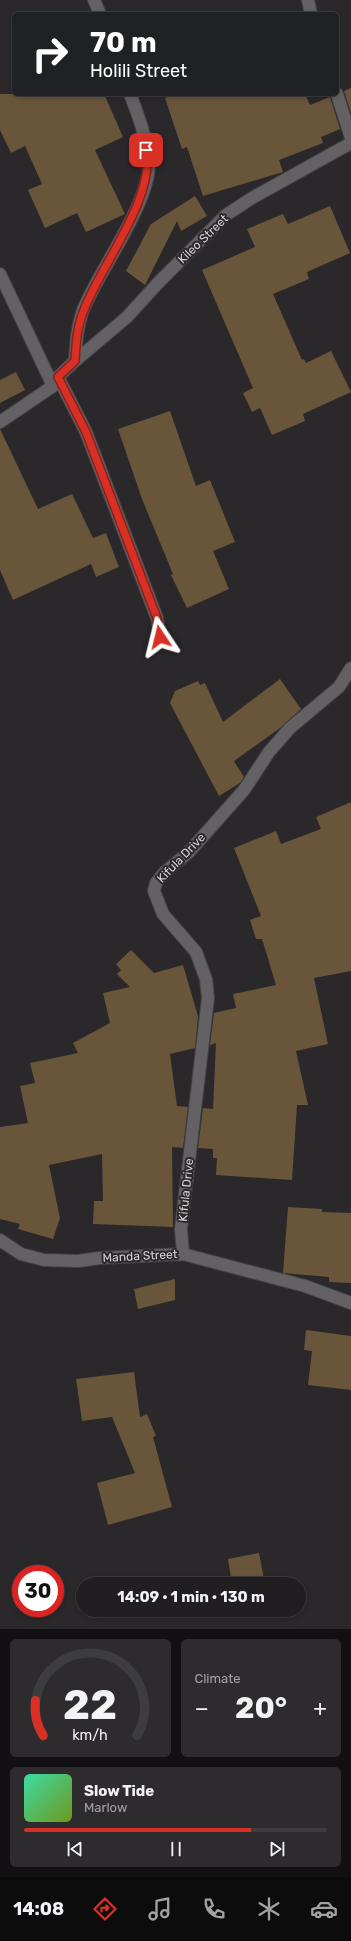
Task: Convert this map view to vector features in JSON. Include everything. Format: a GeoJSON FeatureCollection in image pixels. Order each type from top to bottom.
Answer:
{"type":"FeatureCollection","features":[{"type":"Feature","properties":{"kind":"street"},"geometry":{"type":"LineString","coordinates":[[94,0],[99,12]]}},
{"type":"Feature","properties":{"kind":"street"},"geometry":{"type":"LineString","coordinates":[[308,0],[311,12]]}},
{"type":"Feature","properties":{"kind":"street"},"geometry":{"type":"LineString","coordinates":[[75,361],[76,334],[84,310],[143,194],[149,162],[138,115],[131,96]]}},
{"type":"Feature","properties":{"kind":"street"},"geometry":{"type":"LineString","coordinates":[[338,96],[351,138]]}},
{"type":"Feature","properties":{"kind":"street","name":"Kileo Street"},"geometry":{"type":"LineString","coordinates":[[0,422],[56,382],[75,361],[126,317],[226,215],[252,198],[351,143]]}},
{"type":"Feature","properties":{"kind":"street"},"geometry":{"type":"LineString","coordinates":[[0,274],[56,382],[86,432],[157,618],[160,637]]}},
{"type":"Feature","properties":{"kind":"street","name":"Kifula Drive"},"geometry":{"type":"LineString","coordinates":[[183,1254],[181,1229],[208,989],[196,952],[163,914],[154,891],[156,883],[165,872],[189,852],[244,790],[269,752],[290,728],[340,687],[351,668]]}},
{"type":"Feature","properties":{"kind":"street","name":"Manda Street"},"geometry":{"type":"LineString","coordinates":[[0,1240],[21,1254],[44,1260],[78,1261],[100,1258],[183,1254],[305,1286],[351,1303]]}},
{"type":"Feature","properties":{"kind":"building"},"geometry":{"type":"Polygon","coordinates":[[[351,88],[351,113],[344,91],[351,88]]]}},
{"type":"Feature","properties":{"kind":"building"},"geometry":{"type":"Polygon","coordinates":[[[0,94],[12,94],[12,96],[105,96],[123,137],[95,150],[125,214],[86,232],[77,213],[45,228],[28,190],[42,184],[25,146],[11,153],[0,130],[0,94]]]}},
{"type":"Feature","properties":{"kind":"building"},"geometry":{"type":"Polygon","coordinates":[[[171,96],[306,96],[310,105],[330,97],[340,129],[321,137],[323,143],[279,160],[283,172],[203,196],[187,147],[182,149],[165,98],[171,96]]]}},
{"type":"Feature","properties":{"kind":"building"},"geometry":{"type":"Polygon","coordinates":[[[195,196],[207,216],[181,231],[177,221],[145,285],[126,271],[151,224],[195,196]]]}},
{"type":"Feature","properties":{"kind":"building"},"geometry":{"type":"Polygon","coordinates":[[[330,206],[350,253],[307,272],[309,279],[273,294],[302,360],[304,359],[306,363],[331,351],[351,392],[303,414],[305,421],[272,435],[260,408],[252,412],[243,393],[253,388],[202,270],[255,247],[247,229],[283,214],[288,224],[330,206]]]}},
{"type":"Feature","properties":{"kind":"building"},"geometry":{"type":"Polygon","coordinates":[[[16,372],[25,390],[0,403],[0,380],[16,372]]]}},
{"type":"Feature","properties":{"kind":"building"},"geometry":{"type":"Polygon","coordinates":[[[170,411],[196,486],[210,480],[235,542],[213,551],[229,589],[187,608],[171,575],[173,574],[142,499],[118,429],[170,411]]]}},
{"type":"Feature","properties":{"kind":"building"},"geometry":{"type":"Polygon","coordinates":[[[0,429],[38,509],[72,494],[93,538],[106,533],[119,567],[96,577],[91,564],[13,600],[0,570],[0,429]]]}},
{"type":"Feature","properties":{"kind":"building"},"geometry":{"type":"Polygon","coordinates":[[[280,679],[301,709],[280,728],[234,761],[244,777],[240,783],[219,796],[170,703],[175,691],[198,681],[200,685],[205,683],[223,722],[280,679]]]}},
{"type":"Feature","properties":{"kind":"building"},"geometry":{"type":"Polygon","coordinates":[[[351,802],[351,971],[314,978],[328,1044],[296,1051],[308,1105],[297,1105],[292,1180],[216,1175],[217,1158],[213,1158],[213,1149],[198,1148],[203,1108],[213,1109],[216,1043],[210,1045],[214,1013],[236,1008],[233,994],[276,985],[262,939],[256,939],[250,920],[261,916],[234,848],[276,831],[281,844],[321,829],[316,817],[351,802]]]}},
{"type":"Feature","properties":{"kind":"building"},"geometry":{"type":"Polygon","coordinates":[[[131,950],[154,973],[183,965],[198,1016],[195,1048],[170,1054],[177,1106],[188,1107],[183,1148],[172,1147],[173,1227],[93,1224],[94,1201],[103,1201],[102,1154],[49,1165],[60,1218],[53,1239],[18,1229],[20,1224],[0,1219],[0,1127],[28,1123],[20,1086],[35,1083],[30,1063],[78,1053],[73,1043],[110,1023],[103,993],[130,987],[117,974],[121,970],[116,964],[131,950]]]}},
{"type":"Feature","properties":{"kind":"building"},"geometry":{"type":"Polygon","coordinates":[[[288,1207],[322,1209],[322,1212],[351,1213],[351,1283],[329,1282],[329,1277],[283,1273],[288,1207]]]}},
{"type":"Feature","properties":{"kind":"building"},"geometry":{"type":"Polygon","coordinates":[[[175,1279],[175,1300],[138,1309],[134,1289],[175,1279]]]}},
{"type":"Feature","properties":{"kind":"building"},"geometry":{"type":"Polygon","coordinates":[[[306,1330],[351,1336],[351,1390],[308,1385],[312,1351],[304,1350],[306,1330]]]}},
{"type":"Feature","properties":{"kind":"building"},"geometry":{"type":"Polygon","coordinates":[[[134,1372],[140,1417],[147,1414],[156,1436],[153,1437],[172,1507],[108,1525],[97,1483],[135,1473],[112,1417],[82,1421],[76,1379],[134,1372]]]}},
{"type":"Feature","properties":{"kind":"building"},"geometry":{"type":"Polygon","coordinates":[[[259,1553],[264,1577],[231,1577],[228,1559],[259,1553]]]}},
{"type":"Feature","properties":{"kind":"route"},"geometry":{"type":"LineString","coordinates":[[146,150],[149,162],[143,194],[84,310],[76,334],[75,361],[58,377],[86,432],[157,618],[160,637]]}}]}
